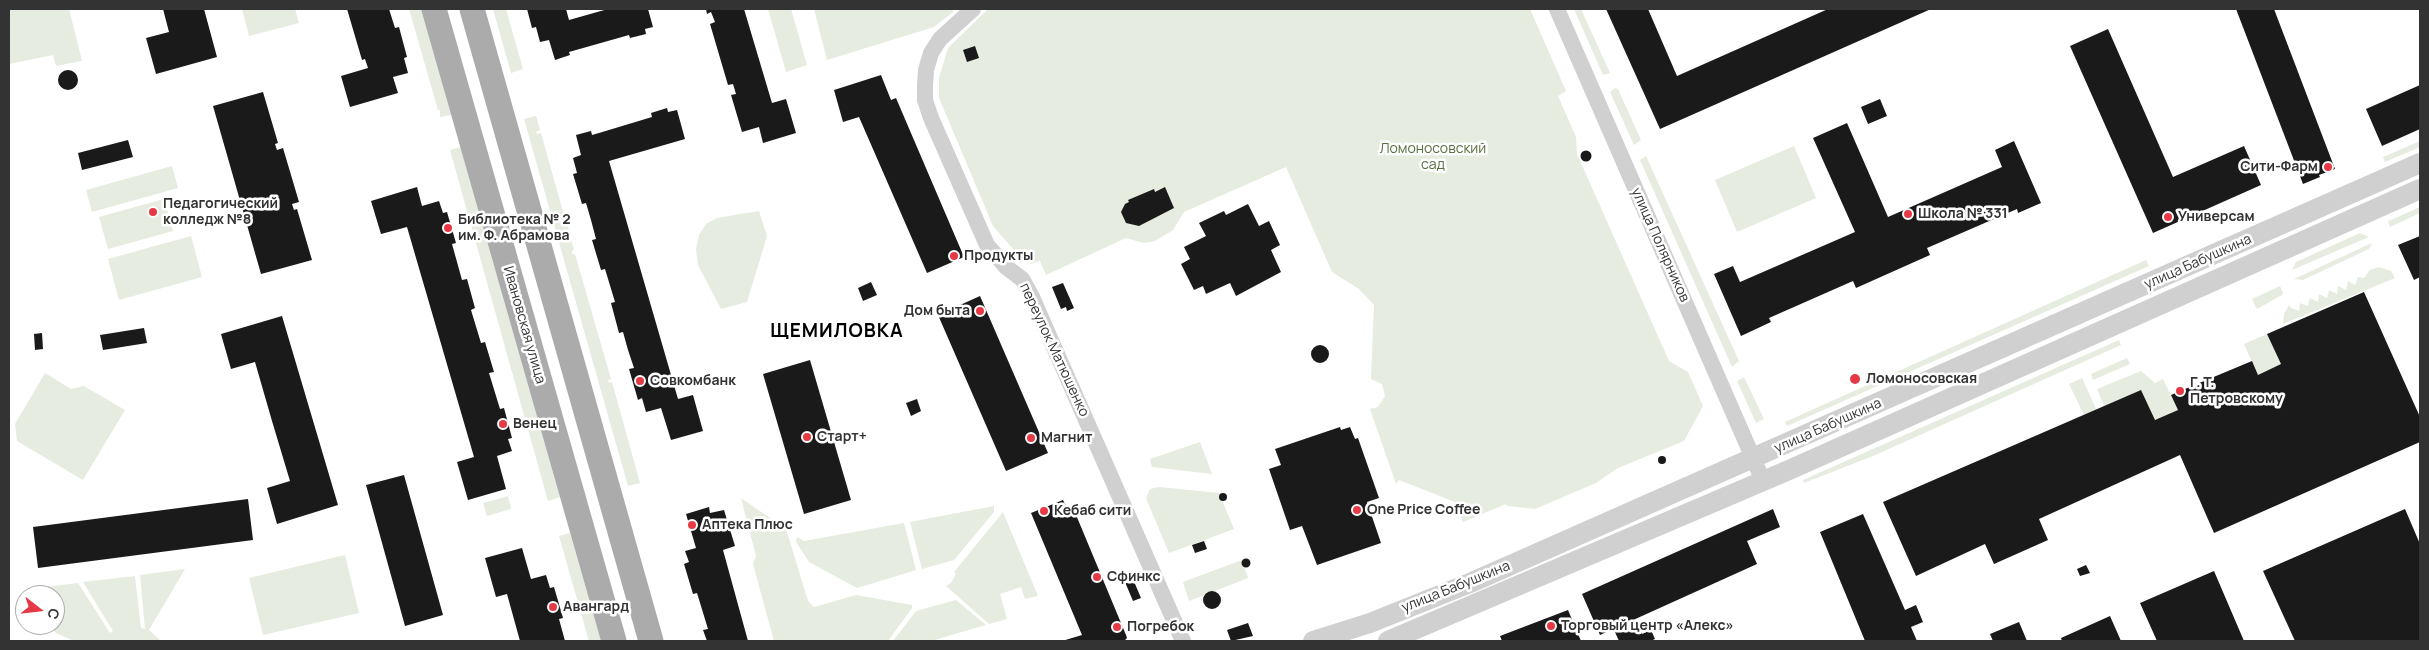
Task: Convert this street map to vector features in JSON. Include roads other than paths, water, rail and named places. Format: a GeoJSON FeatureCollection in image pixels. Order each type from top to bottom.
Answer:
{"type":"FeatureCollection","features":[{"type":"Feature","properties":{"kind":"main road","name":"Ивановская улица"},"geometry":{"type":"LineString","coordinates":[[434,9],[614,641]]}},
{"type":"Feature","properties":{"kind":"main road"},"geometry":{"type":"LineString","coordinates":[[472,9],[651,641]]}},
{"type":"Feature","properties":{"kind":"street","name":"переулок Матюшенко"},"geometry":{"type":"LineString","coordinates":[[973,9],[940,39],[931,54],[926,70],[925,100],[931,118],[987,245],[1006,267],[1022,279],[1032,297],[1183,641]]}},
{"type":"Feature","properties":{"kind":"street","name":"улица Полярников"},"geometry":{"type":"LineString","coordinates":[[1557,9],[1763,481]]}},
{"type":"Feature","properties":{"kind":"street","name":"улица Бабушкина"},"geometry":{"type":"LineString","coordinates":[[1313,641],[1370,623],[1470,583],[2420,163]]}},
{"type":"Feature","properties":{"kind":"street","name":"улица Бабушкина"},"geometry":{"type":"LineString","coordinates":[[1388,641],[1763,481],[2420,189]]}},
{"type":"Feature","properties":{"kind":"place","name":"Сити-Фарм"},"geometry":{"type":"Point","coordinates":[2328,167]}},
{"type":"Feature","properties":{"kind":"place","name":"Педагогический колледж №8"},"geometry":{"type":"Point","coordinates":[153,212]}},
{"type":"Feature","properties":{"kind":"place","name":"Школа № 331"},"geometry":{"type":"Point","coordinates":[1908,214]}},
{"type":"Feature","properties":{"kind":"place","name":"Универсам"},"geometry":{"type":"Point","coordinates":[2168,217]}},
{"type":"Feature","properties":{"kind":"place","name":"Библиотека № 2 им. Ф. Абрамова"},"geometry":{"type":"Point","coordinates":[448,228]}},
{"type":"Feature","properties":{"kind":"place","name":"Продукты"},"geometry":{"type":"Point","coordinates":[954,256]}},
{"type":"Feature","properties":{"kind":"place","name":"Дом быта"},"geometry":{"type":"Point","coordinates":[980,311]}},
{"type":"Feature","properties":{"kind":"place","name":"Ломоносовская"},"geometry":{"type":"Point","coordinates":[1855,379]}},
{"type":"Feature","properties":{"kind":"place","name":"Совкомбанк"},"geometry":{"type":"Point","coordinates":[640,381]}},
{"type":"Feature","properties":{"kind":"place","name":"Г. Т. Петровскому"},"geometry":{"type":"Point","coordinates":[2180,391]}},
{"type":"Feature","properties":{"kind":"place","name":"Венец"},"geometry":{"type":"Point","coordinates":[503,424]}},
{"type":"Feature","properties":{"kind":"place","name":"Старт+"},"geometry":{"type":"Point","coordinates":[807,437]}},
{"type":"Feature","properties":{"kind":"place","name":"Магнит"},"geometry":{"type":"Point","coordinates":[1031,438]}},
{"type":"Feature","properties":{"kind":"place","name":"One Price Coffee"},"geometry":{"type":"Point","coordinates":[1357,510]}},
{"type":"Feature","properties":{"kind":"place","name":"Кебаб сити"},"geometry":{"type":"Point","coordinates":[1044,511]}},
{"type":"Feature","properties":{"kind":"place","name":"Аптека Плюс"},"geometry":{"type":"Point","coordinates":[692,525]}},
{"type":"Feature","properties":{"kind":"place","name":"Сфинкс"},"geometry":{"type":"Point","coordinates":[1097,577]}},
{"type":"Feature","properties":{"kind":"place","name":"Авангард"},"geometry":{"type":"Point","coordinates":[553,607]}},
{"type":"Feature","properties":{"kind":"place","name":"Торговый центр «Алекс»"},"geometry":{"type":"Point","coordinates":[1551,626]}},
{"type":"Feature","properties":{"kind":"place","name":"Погребок"},"geometry":{"type":"Point","coordinates":[1117,627]}},
{"type":"Feature","properties":{"kind":"district","name":"ЩЕМИЛОВКА"},"geometry":{"type":"Point","coordinates":[837,332]}},
{"type":"Feature","properties":{"kind":"park label","name":"Ломоносовский сад"},"geometry":{"type":"Point","coordinates":[1433,158]}}]}
